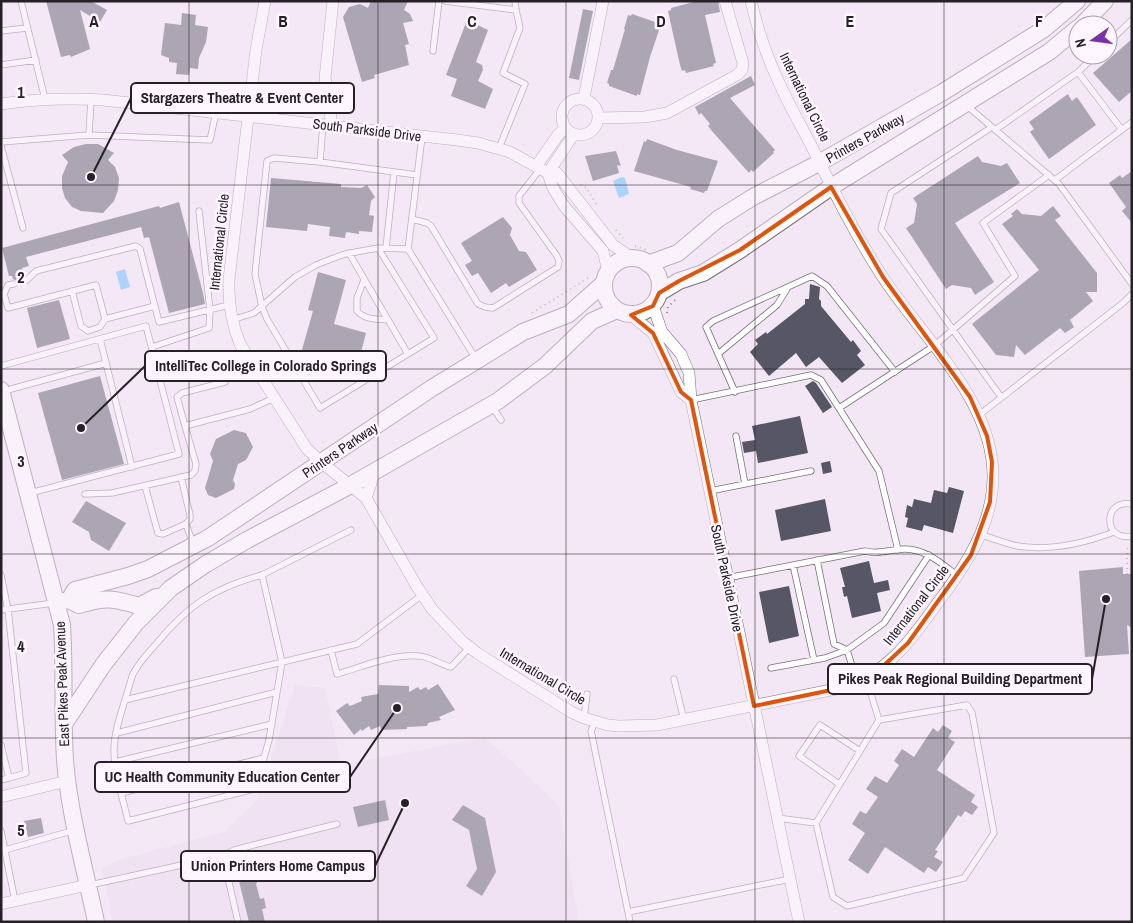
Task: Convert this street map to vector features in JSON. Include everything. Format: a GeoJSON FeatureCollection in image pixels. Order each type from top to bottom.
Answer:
{"type":"FeatureCollection","features":[{"type":"Feature","properties":{"kind":"main road","name":"Printers Parkway"},"geometry":{"type":"LineString","coordinates":[[650,257],[678,253],[718,220],[746,202],[904,116],[1031,38],[1076,1]]}},
{"type":"Feature","properties":{"kind":"main road"},"geometry":{"type":"LineString","coordinates":[[1092,15],[1106,2]]}},
{"type":"Feature","properties":{"kind":"main road","name":"Printers Parkway"},"geometry":{"type":"LineString","coordinates":[[656,300],[679,281],[703,272],[740,250],[831,187],[1049,52],[1068,36]]}},
{"type":"Feature","properties":{"kind":"main road"},"geometry":{"type":"LineString","coordinates":[[624,312],[612,306],[606,295],[606,277],[630,251]]}},
{"type":"Feature","properties":{"kind":"main road","name":"South Parkside Drive"},"geometry":{"type":"LineString","coordinates":[[630,251],[645,261],[650,257],[660,282],[656,300]]}},
{"type":"Feature","properties":{"kind":"main road","name":"Printers Parkway"},"geometry":{"type":"LineString","coordinates":[[62,601],[75,590],[148,569],[193,546],[241,517],[419,396],[523,332],[569,314],[606,277]]}},
{"type":"Feature","properties":{"kind":"main road"},"geometry":{"type":"LineString","coordinates":[[62,601],[79,605],[110,598],[139,606],[247,540],[350,486],[491,404],[545,366],[592,320],[624,312],[640,313],[656,300]]}},
{"type":"Feature","properties":{"kind":"main road","name":"East Pikes Peak Avenue"},"geometry":{"type":"LineString","coordinates":[[2,398],[28,494],[62,601],[67,781],[96,922]]}},
{"type":"Feature","properties":{"kind":"main road"},"geometry":{"type":"LineString","coordinates":[[64,724],[103,665],[136,623],[171,588]]}},
{"type":"Feature","properties":{"kind":"street","name":"International Circle"},"geometry":{"type":"LineString","coordinates":[[265,1],[256,50],[229,279],[229,305],[232,320],[243,350],[307,449],[366,498],[422,595],[446,625],[470,647],[493,664],[571,712],[589,720],[608,725],[644,726],[684,720],[841,688],[862,680],[879,670],[902,651],[958,576],[971,555],[980,535],[990,502],[993,475],[987,436],[979,415],[970,397],[882,277],[831,187],[777,79],[761,36],[751,1]]}},
{"type":"Feature","properties":{"kind":"street"},"geometry":{"type":"LineString","coordinates":[[327,124],[330,104],[325,78],[333,1]]}},
{"type":"Feature","properties":{"kind":"street"},"geometry":{"type":"LineString","coordinates":[[584,98],[603,1]]}},
{"type":"Feature","properties":{"kind":"street"},"geometry":{"type":"LineString","coordinates":[[598,118],[645,117],[667,114],[737,75],[742,70],[743,63],[725,1]]}},
{"type":"Feature","properties":{"kind":"street"},"geometry":{"type":"LineString","coordinates":[[569,131],[561,116],[562,110],[566,104],[578,98],[584,98],[594,105],[598,118],[593,130],[586,134],[569,131],[558,135],[542,169],[564,206],[603,251],[606,277]]}},
{"type":"Feature","properties":{"kind":"street","name":"South Parkside Drive"},"geometry":{"type":"LineString","coordinates":[[1,104],[45,99],[91,99],[327,124],[471,142],[499,148],[542,169],[557,173],[616,248],[630,251]]}},
{"type":"Feature","properties":{"kind":"street","name":"South Parkside Drive"},"geometry":{"type":"LineString","coordinates":[[656,300],[662,332],[681,354],[689,373],[691,400],[799,922]]}},
{"type":"Feature","properties":{"kind":"street"},"geometry":{"type":"LineString","coordinates":[[624,312],[652,333],[681,392],[691,400]]}},
{"type":"Feature","properties":{"kind":"street"},"geometry":{"type":"LineString","coordinates":[[366,498],[375,471]]}},
{"type":"Feature","properties":{"kind":"street"},"geometry":{"type":"LineString","coordinates":[[1,797],[67,781]]}},
{"type":"Feature","properties":{"kind":"street"},"geometry":{"type":"LineString","coordinates":[[1,904],[88,885]]}},
{"type":"Feature","properties":{"kind":"lane"},"geometry":{"type":"LineString","coordinates":[[21,1],[45,99]]}},
{"type":"Feature","properties":{"kind":"lane"},"geometry":{"type":"LineString","coordinates":[[433,50],[439,1]]}},
{"type":"Feature","properties":{"kind":"lane"},"geometry":{"type":"LineString","coordinates":[[445,1],[516,10]]}},
{"type":"Feature","properties":{"kind":"lane"},"geometry":{"type":"LineString","coordinates":[[499,148],[525,84],[503,73],[520,28],[515,1]]}},
{"type":"Feature","properties":{"kind":"lane"},"geometry":{"type":"LineString","coordinates":[[1118,33],[1132,20]]}},
{"type":"Feature","properties":{"kind":"lane"},"geometry":{"type":"LineString","coordinates":[[1,31],[28,28]]}},
{"type":"Feature","properties":{"kind":"lane"},"geometry":{"type":"LineString","coordinates":[[1,65],[36,60]]}},
{"type":"Feature","properties":{"kind":"lane"},"geometry":{"type":"LineString","coordinates":[[1001,397],[881,229],[891,193],[994,128],[1078,72],[1085,65]]}},
{"type":"Feature","properties":{"kind":"lane"},"geometry":{"type":"LineString","coordinates":[[1078,72],[1122,130]]}},
{"type":"Feature","properties":{"kind":"lane"},"geometry":{"type":"LineString","coordinates":[[89,135],[91,99]]}},
{"type":"Feature","properties":{"kind":"lane"},"geometry":{"type":"LineString","coordinates":[[965,104],[1059,184],[1132,284]]}},
{"type":"Feature","properties":{"kind":"lane"},"geometry":{"type":"LineString","coordinates":[[23,228],[1,144],[89,135],[210,140],[216,112]]}},
{"type":"Feature","properties":{"kind":"lane"},"geometry":{"type":"LineString","coordinates":[[1055,180],[1132,122]]}},
{"type":"Feature","properties":{"kind":"lane"},"geometry":{"type":"LineString","coordinates":[[320,162],[327,124]]}},
{"type":"Feature","properties":{"kind":"lane"},"geometry":{"type":"LineString","coordinates":[[422,137],[408,249],[478,360]]}},
{"type":"Feature","properties":{"kind":"lane"},"geometry":{"type":"LineString","coordinates":[[378,248],[434,338],[320,408],[267,319],[262,307],[255,274],[267,161],[274,158],[320,162],[417,175]]}},
{"type":"Feature","properties":{"kind":"lane"},"geometry":{"type":"LineString","coordinates":[[412,219],[431,226],[478,304],[493,308],[558,268],[559,261],[557,256],[519,203],[519,196],[542,169]]}},
{"type":"Feature","properties":{"kind":"lane"},"geometry":{"type":"LineString","coordinates":[[386,248],[394,172]]}},
{"type":"Feature","properties":{"kind":"lane"},"geometry":{"type":"LineString","coordinates":[[839,408],[934,346],[1015,276],[983,223],[1049,175]]}},
{"type":"Feature","properties":{"kind":"lane"},"geometry":{"type":"LineString","coordinates":[[152,347],[210,328],[210,310],[199,211]]}},
{"type":"Feature","properties":{"kind":"lane"},"geometry":{"type":"LineString","coordinates":[[22,282],[36,272],[136,246],[140,249],[159,322],[229,305]]}},
{"type":"Feature","properties":{"kind":"lane"},"geometry":{"type":"LineString","coordinates":[[232,320],[254,313],[304,271],[331,259],[349,253],[378,248],[408,249]]}},
{"type":"Feature","properties":{"kind":"lane"},"geometry":{"type":"LineString","coordinates":[[349,253],[408,354]]}},
{"type":"Feature","properties":{"kind":"lane"},"geometry":{"type":"LineString","coordinates":[[735,392],[706,327],[713,321],[812,276],[827,286],[895,372]]}},
{"type":"Feature","properties":{"kind":"lane"},"geometry":{"type":"LineString","coordinates":[[364,280],[357,298],[357,311],[362,316],[388,320]]}},
{"type":"Feature","properties":{"kind":"lane"},"geometry":{"type":"LineString","coordinates":[[14,284],[8,285],[3,294],[8,308],[72,291],[96,285],[105,319],[100,328],[88,331],[81,326],[72,291]]}},
{"type":"Feature","properties":{"kind":"lane"},"geometry":{"type":"LineString","coordinates":[[718,354],[776,304],[788,288]]}},
{"type":"Feature","properties":{"kind":"lane"},"geometry":{"type":"LineString","coordinates":[[979,415],[1132,294]]}},
{"type":"Feature","properties":{"kind":"lane"},"geometry":{"type":"LineString","coordinates":[[105,319],[155,306]]}},
{"type":"Feature","properties":{"kind":"lane"},"geometry":{"type":"LineString","coordinates":[[1,366],[146,326],[179,454],[28,494]]}},
{"type":"Feature","properties":{"kind":"lane"},"geometry":{"type":"LineString","coordinates":[[100,339],[132,467]]}},
{"type":"Feature","properties":{"kind":"lane"},"geometry":{"type":"LineString","coordinates":[[2,398],[106,363]]}},
{"type":"Feature","properties":{"kind":"lane"},"geometry":{"type":"LineString","coordinates":[[691,400],[811,376],[821,380],[879,471],[898,550]]}},
{"type":"Feature","properties":{"kind":"lane"},"geometry":{"type":"LineString","coordinates":[[85,494],[112,493],[181,478],[191,475],[196,471],[196,464],[178,397],[182,393],[225,382]]}},
{"type":"Feature","properties":{"kind":"lane"},"geometry":{"type":"LineString","coordinates":[[186,426],[250,409],[274,398]]}},
{"type":"Feature","properties":{"kind":"lane"},"geometry":{"type":"LineString","coordinates":[[491,404],[501,420]]}},
{"type":"Feature","properties":{"kind":"lane"},"geometry":{"type":"LineString","coordinates":[[736,436],[745,484]]}},
{"type":"Feature","properties":{"kind":"lane"},"geometry":{"type":"LineString","coordinates":[[710,491],[811,471]]}},
{"type":"Feature","properties":{"kind":"lane"},"geometry":{"type":"LineString","coordinates":[[145,486],[158,533],[163,534],[186,524],[190,519],[181,478]]}},
{"type":"Feature","properties":{"kind":"lane"},"geometry":{"type":"LineString","coordinates":[[1132,504],[1117,506],[1111,512],[1109,519],[1110,526],[1114,532],[1123,537],[1132,536]]}},
{"type":"Feature","properties":{"kind":"lane"},"geometry":{"type":"LineString","coordinates":[[186,524],[193,546]]}},
{"type":"Feature","properties":{"kind":"lane"},"geometry":{"type":"LineString","coordinates":[[262,575],[282,662],[272,724],[258,779],[250,790],[128,821],[114,750],[125,700],[134,674],[143,659],[170,627],[188,610],[216,591],[240,581],[262,575],[351,530]]}},
{"type":"Feature","properties":{"kind":"lane"},"geometry":{"type":"LineString","coordinates":[[980,535],[1018,546],[1042,547],[1074,543],[1114,532]]}},
{"type":"Feature","properties":{"kind":"lane"},"geometry":{"type":"LineString","coordinates":[[727,578],[865,551],[875,554],[906,549],[929,555],[958,576]]}},
{"type":"Feature","properties":{"kind":"lane"},"geometry":{"type":"LineString","coordinates":[[771,668],[814,660],[847,650],[884,623],[929,555]]}},
{"type":"Feature","properties":{"kind":"lane"},"geometry":{"type":"LineString","coordinates":[[817,560],[834,644],[847,650],[879,720]]}},
{"type":"Feature","properties":{"kind":"lane"},"geometry":{"type":"LineString","coordinates":[[794,565],[814,660]]}},
{"type":"Feature","properties":{"kind":"lane"},"geometry":{"type":"LineString","coordinates":[[1,575],[26,772],[1,780]]}},
{"type":"Feature","properties":{"kind":"lane"},"geometry":{"type":"LineString","coordinates":[[125,700],[357,644],[422,595]]}},
{"type":"Feature","properties":{"kind":"lane"},"geometry":{"type":"LineString","coordinates":[[4,610],[62,601]]}},
{"type":"Feature","properties":{"kind":"lane"},"geometry":{"type":"LineString","coordinates":[[331,650],[337,674],[393,658],[418,656],[429,658],[445,666],[451,666],[470,647]]}},
{"type":"Feature","properties":{"kind":"lane"},"geometry":{"type":"LineString","coordinates":[[674,679],[684,720]]}},
{"type":"Feature","properties":{"kind":"lane"},"geometry":{"type":"LineString","coordinates":[[117,732],[277,692]]}},
{"type":"Feature","properties":{"kind":"lane"},"geometry":{"type":"LineString","coordinates":[[587,694],[591,731],[630,922]]}},
{"type":"Feature","properties":{"kind":"lane"},"geometry":{"type":"LineString","coordinates":[[967,706],[972,713],[994,834],[964,878],[846,906],[833,897],[816,823],[879,720],[967,706]]}},
{"type":"Feature","properties":{"kind":"lane"},"geometry":{"type":"LineString","coordinates":[[115,762],[272,724]]}},
{"type":"Feature","properties":{"kind":"lane"},"geometry":{"type":"LineString","coordinates":[[839,784],[799,756],[820,726],[860,751]]}},
{"type":"Feature","properties":{"kind":"lane"},"geometry":{"type":"LineString","coordinates":[[1,745],[9,778]]}},
{"type":"Feature","properties":{"kind":"lane"},"geometry":{"type":"LineString","coordinates":[[121,793],[264,758]]}},
{"type":"Feature","properties":{"kind":"lane"},"geometry":{"type":"LineString","coordinates":[[777,818],[816,823]]}},
{"type":"Feature","properties":{"kind":"lane"},"geometry":{"type":"LineString","coordinates":[[88,885],[223,856],[234,850],[337,824]]}},
{"type":"Feature","properties":{"kind":"lane"},"geometry":{"type":"LineString","coordinates":[[5,850],[76,829]]}},
{"type":"Feature","properties":{"kind":"lane"},"geometry":{"type":"LineString","coordinates":[[1,831],[15,901]]}},
{"type":"Feature","properties":{"kind":"lane"},"geometry":{"type":"LineString","coordinates":[[223,856],[238,922]]}},
{"type":"Feature","properties":{"kind":"lane"},"geometry":{"type":"LineString","coordinates":[[628,912],[790,879]]}},
{"type":"Feature","properties":{"kind":"path"},"geometry":{"type":"LineString","coordinates":[[562,179],[586,187],[599,208]]}},
{"type":"Feature","properties":{"kind":"path"},"geometry":{"type":"LineString","coordinates":[[615,229],[624,239]]}},
{"type":"Feature","properties":{"kind":"path"},"geometry":{"type":"LineString","coordinates":[[630,251],[644,249],[650,257]]}},
{"type":"Feature","properties":{"kind":"path"},"geometry":{"type":"LineString","coordinates":[[667,316],[668,307],[678,297]]}},
{"type":"Feature","properties":{"kind":"path"},"geometry":{"type":"LineString","coordinates":[[1127,574],[1127,549],[1132,546]]}},
{"type":"Feature","properties":{"kind":"highlighted area"},"geometry":{"type":"Polygon","coordinates":[[[831,187],[883,277],[970,397],[987,436],[992,462],[990,502],[971,555],[908,643],[879,670],[841,688],[754,706],[691,400],[681,392],[653,333],[631,315],[653,306],[659,293],[740,250],[831,187]]]}},
{"type":"Feature","properties":{"kind":"shaded area"},"geometry":{"type":"Polygon","coordinates":[[[295,685],[325,688],[341,765],[485,738],[559,806],[579,922],[113,922],[102,869],[118,860],[224,832],[257,800],[295,685]]]}},
{"type":"Feature","properties":{"kind":"water"},"geometry":{"type":"Polygon","coordinates":[[[622,177],[625,178],[629,194],[619,198],[613,181],[622,177]]]}},
{"type":"Feature","properties":{"kind":"water"},"geometry":{"type":"Polygon","coordinates":[[[125,269],[130,287],[121,290],[116,272],[125,269]]]}},
{"type":"Feature","properties":{"kind":"building"},"geometry":{"type":"Polygon","coordinates":[[[46,1],[91,1],[107,10],[100,22],[80,10],[90,49],[71,57],[70,55],[61,57],[46,1]]]}},
{"type":"Feature","properties":{"kind":"building"},"geometry":{"type":"Polygon","coordinates":[[[371,1],[408,1],[404,10],[410,14],[413,21],[403,23],[409,44],[405,45],[409,65],[374,75],[375,78],[362,82],[343,17],[349,7],[360,4],[368,8],[371,1]]]}},
{"type":"Feature","properties":{"kind":"building"},"geometry":{"type":"Polygon","coordinates":[[[697,1],[718,1],[720,12],[705,15],[716,63],[713,64],[714,66],[686,73],[685,70],[682,71],[680,65],[668,11],[671,8],[697,1]]]}},
{"type":"Feature","properties":{"kind":"building"},"geometry":{"type":"Polygon","coordinates":[[[583,9],[593,11],[579,80],[569,78],[583,9]]]}},
{"type":"Feature","properties":{"kind":"building"},"geometry":{"type":"Polygon","coordinates":[[[182,13],[196,15],[195,25],[208,27],[206,42],[199,58],[198,69],[190,68],[189,75],[176,74],[177,63],[169,62],[169,58],[161,55],[165,23],[181,25],[182,13]]]}},
{"type":"Feature","properties":{"kind":"building"},"geometry":{"type":"Polygon","coordinates":[[[632,14],[661,24],[640,95],[637,94],[637,96],[609,86],[607,83],[611,70],[613,70],[628,15],[631,16],[632,14]]]}},
{"type":"Feature","properties":{"kind":"building"},"geometry":{"type":"Polygon","coordinates":[[[467,20],[488,30],[476,62],[482,65],[483,70],[478,81],[493,89],[485,109],[451,96],[457,79],[446,75],[467,20]]]}},
{"type":"Feature","properties":{"kind":"building"},"geometry":{"type":"Polygon","coordinates":[[[1132,39],[1132,91],[1119,102],[1093,73],[1102,65],[1118,65],[1118,51],[1132,39]]]}},
{"type":"Feature","properties":{"kind":"building"},"geometry":{"type":"Polygon","coordinates":[[[751,76],[755,85],[730,98],[775,150],[753,172],[751,170],[749,173],[712,131],[708,126],[710,124],[701,113],[699,115],[695,107],[751,76]]]}},
{"type":"Feature","properties":{"kind":"building"},"geometry":{"type":"Polygon","coordinates":[[[1068,94],[1072,101],[1077,97],[1096,125],[1049,159],[1030,132],[1034,129],[1029,122],[1068,94]]]}},
{"type":"Feature","properties":{"kind":"building"},"geometry":{"type":"Polygon","coordinates":[[[647,139],[677,150],[718,161],[707,191],[704,193],[690,189],[691,187],[634,171],[644,141],[646,142],[647,139]]]}},
{"type":"Feature","properties":{"kind":"building"},"geometry":{"type":"Polygon","coordinates":[[[98,144],[114,153],[108,160],[115,167],[119,178],[118,190],[114,201],[103,213],[81,211],[72,207],[65,198],[62,188],[62,176],[68,162],[62,155],[74,147],[98,144]]]}},
{"type":"Feature","properties":{"kind":"building"},"geometry":{"type":"Polygon","coordinates":[[[616,151],[621,166],[617,165],[619,173],[593,181],[585,156],[616,151]]]}},
{"type":"Feature","properties":{"kind":"building"},"geometry":{"type":"Polygon","coordinates":[[[978,156],[982,162],[1001,166],[1007,163],[1020,183],[955,223],[994,282],[975,295],[971,288],[952,285],[946,289],[906,228],[914,223],[917,204],[913,198],[978,156]]]}},
{"type":"Feature","properties":{"kind":"building"},"geometry":{"type":"Polygon","coordinates":[[[1132,171],[1132,223],[1122,211],[1126,207],[1109,183],[1120,175],[1122,178],[1132,171]]]}},
{"type":"Feature","properties":{"kind":"building"},"geometry":{"type":"Polygon","coordinates":[[[271,178],[341,184],[341,187],[361,188],[367,185],[375,197],[371,201],[369,215],[374,216],[372,232],[359,231],[359,234],[346,232],[345,238],[329,236],[330,227],[308,224],[307,231],[266,227],[271,178]]]}},
{"type":"Feature","properties":{"kind":"building"},"geometry":{"type":"Polygon","coordinates":[[[179,202],[205,304],[169,313],[149,237],[144,238],[141,227],[26,257],[29,266],[22,268],[23,273],[20,274],[21,277],[17,281],[12,276],[9,276],[2,248],[179,202]]]}},
{"type":"Feature","properties":{"kind":"building"},"geometry":{"type":"Polygon","coordinates":[[[1053,206],[1061,216],[1055,220],[1097,273],[1097,292],[1086,292],[1093,301],[1070,320],[1074,327],[1065,333],[1060,328],[1025,355],[1016,345],[1014,357],[996,355],[972,324],[1039,270],[1002,224],[1013,216],[1011,214],[1017,209],[1022,214],[1041,216],[1053,206]]]}},
{"type":"Feature","properties":{"kind":"building"},"geometry":{"type":"Polygon","coordinates":[[[503,217],[512,228],[510,235],[519,251],[526,252],[537,270],[509,287],[506,283],[491,293],[478,273],[472,276],[465,265],[472,261],[461,243],[503,217]]]}},
{"type":"Feature","properties":{"kind":"building"},"geometry":{"type":"Polygon","coordinates":[[[318,272],[346,280],[334,324],[366,333],[355,376],[299,360],[313,311],[308,310],[318,272]]]}},
{"type":"Feature","properties":{"kind":"building"},"geometry":{"type":"Polygon","coordinates":[[[810,284],[820,287],[819,299],[821,306],[861,351],[857,355],[865,365],[842,383],[819,357],[806,367],[796,353],[769,376],[750,352],[758,344],[755,340],[766,332],[767,334],[805,304],[805,299],[809,299],[810,284]]]}},
{"type":"Feature","properties":{"kind":"building"},"geometry":{"type":"Polygon","coordinates":[[[59,300],[70,339],[37,348],[27,308],[59,300]]]}},
{"type":"Feature","properties":{"kind":"building"},"geometry":{"type":"Polygon","coordinates":[[[100,376],[124,464],[62,480],[38,393],[100,376]]]}},
{"type":"Feature","properties":{"kind":"building"},"geometry":{"type":"Polygon","coordinates":[[[813,381],[832,407],[823,413],[805,386],[813,381]]]}},
{"type":"Feature","properties":{"kind":"building"},"geometry":{"type":"Polygon","coordinates":[[[800,416],[808,453],[758,463],[756,451],[744,453],[742,442],[755,440],[752,426],[800,416]]]}},
{"type":"Feature","properties":{"kind":"building"},"geometry":{"type":"Polygon","coordinates":[[[234,430],[246,433],[253,447],[246,460],[238,464],[233,480],[235,484],[234,489],[216,498],[208,495],[205,488],[213,461],[210,454],[216,439],[234,430]]]}},
{"type":"Feature","properties":{"kind":"building"},"geometry":{"type":"Polygon","coordinates":[[[830,461],[832,472],[823,474],[821,463],[830,461]]]}},
{"type":"Feature","properties":{"kind":"building"},"geometry":{"type":"Polygon","coordinates":[[[949,487],[964,491],[953,533],[924,525],[922,531],[906,527],[908,518],[905,517],[907,505],[912,507],[914,499],[931,503],[934,490],[947,493],[949,487]]]}},
{"type":"Feature","properties":{"kind":"building"},"geometry":{"type":"Polygon","coordinates":[[[825,499],[831,531],[781,541],[775,510],[825,499]]]}},
{"type":"Feature","properties":{"kind":"building"},"geometry":{"type":"Polygon","coordinates":[[[86,501],[126,523],[109,551],[91,540],[89,532],[72,522],[86,501]]]}},
{"type":"Feature","properties":{"kind":"building"},"geometry":{"type":"Polygon","coordinates":[[[869,561],[874,583],[888,580],[890,590],[877,593],[881,611],[852,618],[847,596],[844,597],[842,587],[845,587],[840,568],[869,561]]]}},
{"type":"Feature","properties":{"kind":"building"},"geometry":{"type":"Polygon","coordinates":[[[1123,567],[1123,574],[1132,574],[1132,628],[1127,625],[1129,654],[1085,657],[1079,571],[1123,567]]]}},
{"type":"Feature","properties":{"kind":"building"},"geometry":{"type":"Polygon","coordinates":[[[789,586],[799,636],[769,643],[759,592],[789,586]]]}},
{"type":"Feature","properties":{"kind":"building"},"geometry":{"type":"Polygon","coordinates":[[[438,684],[455,710],[439,717],[441,720],[428,723],[427,726],[381,730],[380,726],[371,730],[369,726],[362,731],[361,729],[354,735],[336,711],[347,703],[350,706],[362,701],[361,697],[378,694],[379,685],[409,686],[409,692],[418,687],[420,690],[426,687],[428,690],[438,684]]]}},
{"type":"Feature","properties":{"kind":"building"},"geometry":{"type":"Polygon","coordinates":[[[943,725],[952,731],[948,738],[955,742],[937,770],[975,795],[971,802],[978,807],[972,815],[965,811],[961,817],[958,815],[935,850],[938,851],[934,857],[943,862],[936,872],[928,867],[924,873],[885,847],[868,874],[848,860],[865,833],[852,824],[860,811],[866,814],[878,797],[866,789],[875,776],[887,783],[899,765],[894,761],[902,749],[914,757],[933,728],[938,732],[943,725]]]}},
{"type":"Feature","properties":{"kind":"building"},"geometry":{"type":"Polygon","coordinates":[[[385,800],[389,820],[358,827],[353,807],[385,800]]]}},
{"type":"Feature","properties":{"kind":"building"},"geometry":{"type":"Polygon","coordinates":[[[463,805],[485,818],[496,872],[482,896],[466,886],[477,869],[469,830],[452,820],[463,805]]]}},
{"type":"Feature","properties":{"kind":"building"},"geometry":{"type":"Polygon","coordinates":[[[41,818],[44,833],[28,837],[24,821],[41,818]]]}},
{"type":"Feature","properties":{"kind":"building"},"geometry":{"type":"Polygon","coordinates":[[[253,860],[266,867],[256,884],[260,899],[264,898],[266,908],[262,909],[265,922],[249,922],[239,881],[253,860]]]}},
{"type":"Feature","properties":{"kind":"place","name":"Stargazers Theatre & Event Center"},"geometry":{"type":"Point","coordinates":[91,177]}},
{"type":"Feature","properties":{"kind":"place","name":"IntelliTec College in Colorado Springs"},"geometry":{"type":"Point","coordinates":[81,428]}},
{"type":"Feature","properties":{"kind":"place","name":"Pikes Peak Regional Building Department"},"geometry":{"type":"Point","coordinates":[1106,599]}},
{"type":"Feature","properties":{"kind":"place","name":"UC Health Community Education Center"},"geometry":{"type":"Point","coordinates":[397,708]}},
{"type":"Feature","properties":{"kind":"place","name":"Union Printers Home Campus"},"geometry":{"type":"Point","coordinates":[405,803]}}]}
